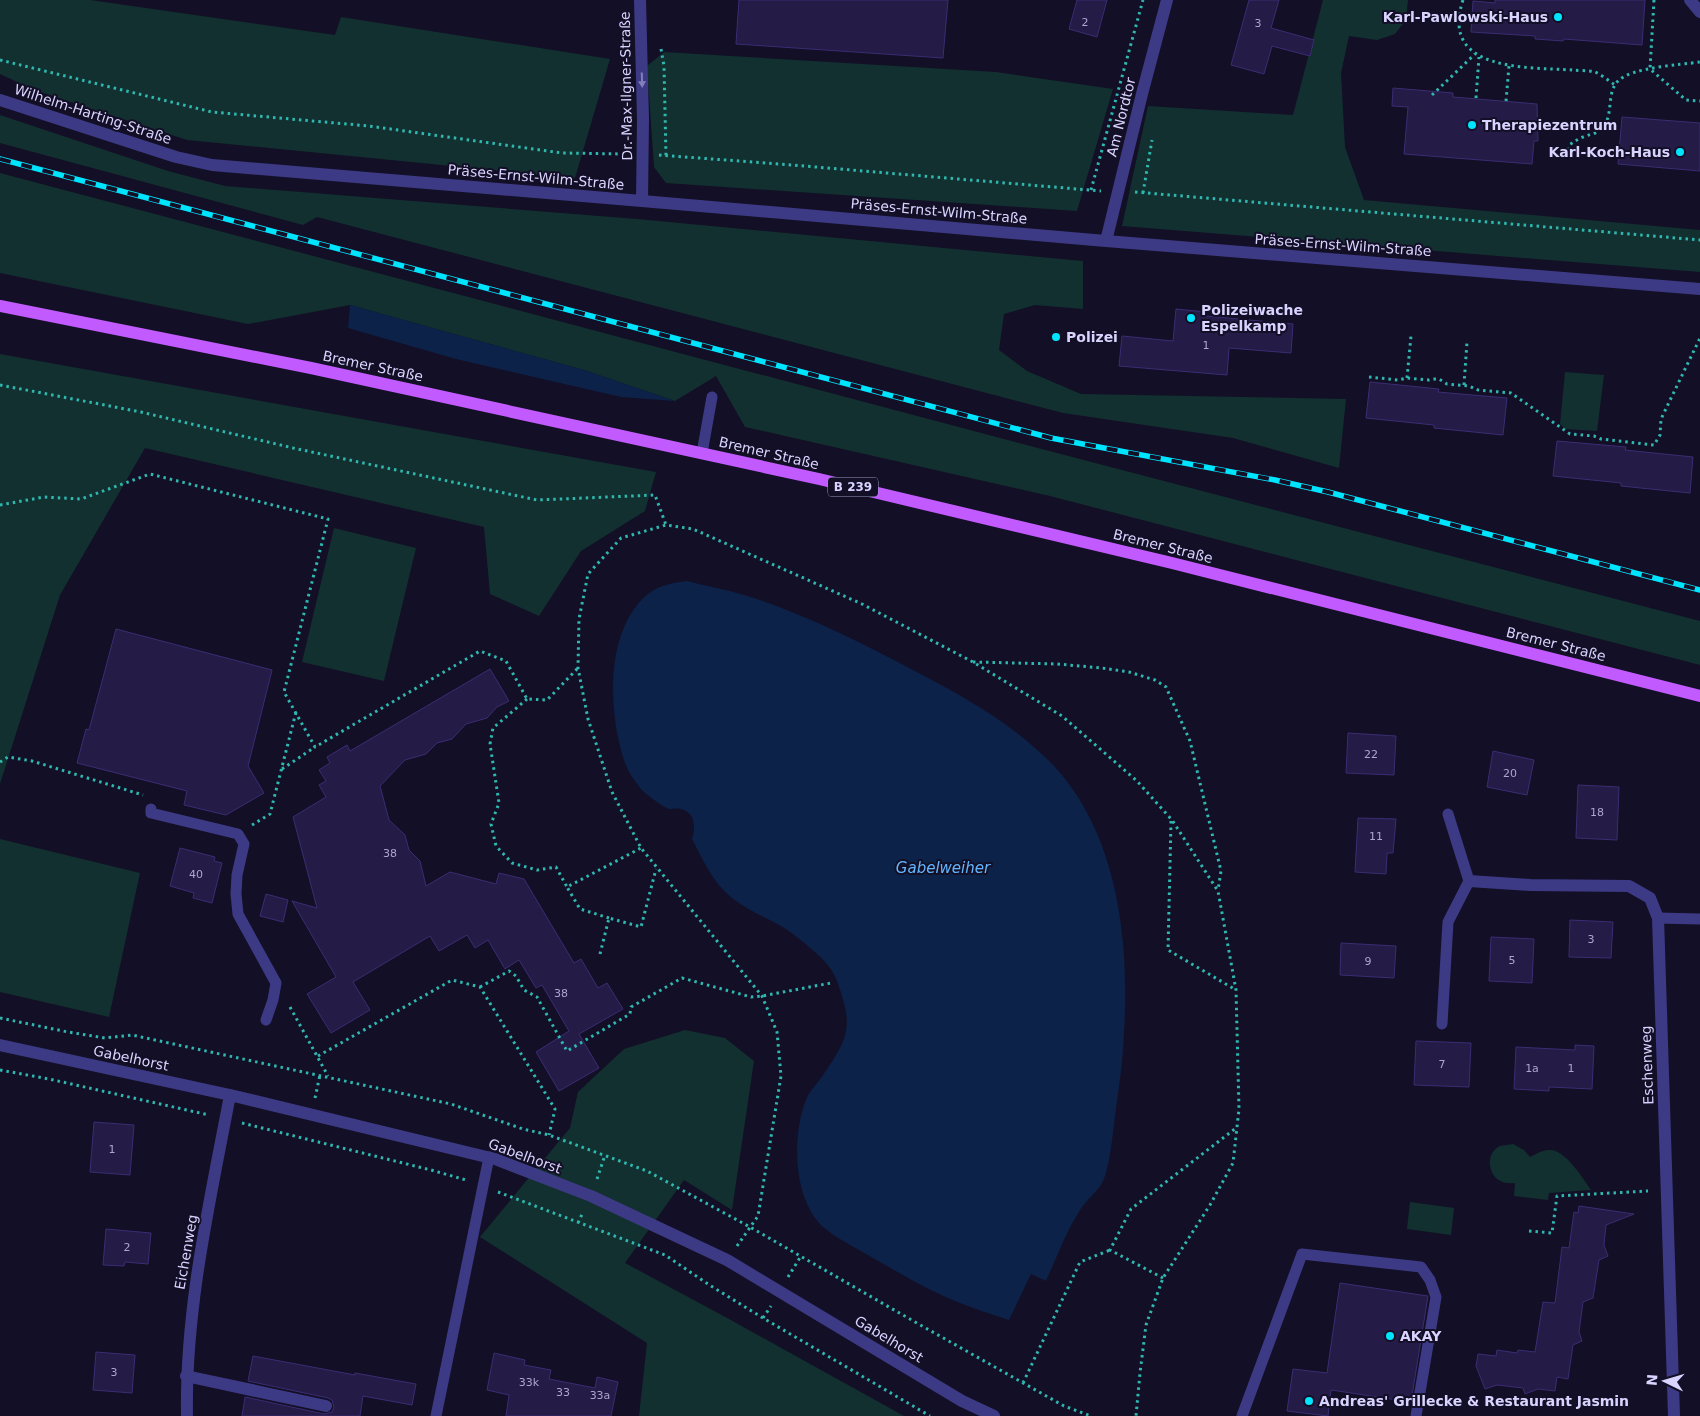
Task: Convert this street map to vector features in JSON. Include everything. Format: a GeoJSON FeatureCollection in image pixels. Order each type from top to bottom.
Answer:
{"type":"FeatureCollection","features":[{"type":"Feature","properties":{"kind":"main road","name":"Bremer Straße"},"geometry":{"type":"LineString","coordinates":[[0,306],[311,368],[702,453],[1172,563],[1700,696]]}},
{"type":"Feature","properties":{"kind":"street","name":"Dr.-Max-Ilgner-Straße"},"geometry":{"type":"LineString","coordinates":[[640,0],[643,118],[642,201]]}},
{"type":"Feature","properties":{"kind":"street","name":"Am Nordtor"},"geometry":{"type":"LineString","coordinates":[[1106,242],[1167,0]]}},
{"type":"Feature","properties":{"kind":"street"},"geometry":{"type":"LineString","coordinates":[[1690,0],[1700,12]]}},
{"type":"Feature","properties":{"kind":"street","name":"Wilhelm-Harting-Straße"},"geometry":{"type":"LineString","coordinates":[[0,100],[176,157]]}},
{"type":"Feature","properties":{"kind":"street","name":"Präses-Ernst-Wilm-Straße"},"geometry":{"type":"LineString","coordinates":[[176,157],[212,165],[1106,242],[1700,289]]}},
{"type":"Feature","properties":{"kind":"street","name":"Eschenweg"},"geometry":{"type":"LineString","coordinates":[[1469,881],[1530,885],[1629,886],[1650,898],[1658,918],[1674,1416]]}},
{"type":"Feature","properties":{"kind":"street","name":"Gabelhorst"},"geometry":{"type":"LineString","coordinates":[[0,1045],[230,1095],[489,1158],[591,1196],[727,1260],[962,1401],[994,1416]]}},
{"type":"Feature","properties":{"kind":"street","name":"Eichenweg"},"geometry":{"type":"LineString","coordinates":[[187,1416],[186,1376],[194,1288],[230,1095]]}},
{"type":"Feature","properties":{"kind":"street"},"geometry":{"type":"LineString","coordinates":[[186,1376],[326,1406]]}},
{"type":"Feature","properties":{"kind":"lane"},"geometry":{"type":"LineString","coordinates":[[702,453],[712,397]]}},
{"type":"Feature","properties":{"kind":"lane"},"geometry":{"type":"LineString","coordinates":[[151,808],[152,814],[238,834],[244,844],[237,875],[238,914],[276,983],[273,1000],[266,1020]]}},
{"type":"Feature","properties":{"kind":"lane"},"geometry":{"type":"LineString","coordinates":[[1442,1024],[1448,922],[1469,881],[1448,814]]}},
{"type":"Feature","properties":{"kind":"lane"},"geometry":{"type":"LineString","coordinates":[[1658,918],[1700,919]]}},
{"type":"Feature","properties":{"kind":"lane"},"geometry":{"type":"LineString","coordinates":[[436,1416],[489,1158]]}},
{"type":"Feature","properties":{"kind":"lane"},"geometry":{"type":"LineString","coordinates":[[1242,1416],[1302,1254],[1420,1267],[1430,1280],[1436,1297],[1416,1416]]}},
{"type":"Feature","properties":{"kind":"path"},"geometry":{"type":"LineString","coordinates":[[1091,190],[1143,0]]}},
{"type":"Feature","properties":{"kind":"path"},"geometry":{"type":"LineString","coordinates":[[1463,0],[1460,9],[1459,25],[1462,39],[1470,50],[1479,57],[1509,66],[1595,72],[1615,85]]}},
{"type":"Feature","properties":{"kind":"path"},"geometry":{"type":"LineString","coordinates":[[1650,69],[1654,0]]}},
{"type":"Feature","properties":{"kind":"path"},"geometry":{"type":"LineString","coordinates":[[661,46],[664,66],[666,156]]}},
{"type":"Feature","properties":{"kind":"path"},"geometry":{"type":"LineString","coordinates":[[1432,95],[1475,54]]}},
{"type":"Feature","properties":{"kind":"path"},"geometry":{"type":"LineString","coordinates":[[1476,98],[1479,57]]}},
{"type":"Feature","properties":{"kind":"path"},"geometry":{"type":"LineString","coordinates":[[0,60],[212,112],[370,126],[562,153],[642,154],[792,165],[1700,240]]}},
{"type":"Feature","properties":{"kind":"path"},"geometry":{"type":"LineString","coordinates":[[1569,150],[1570,145],[1582,138],[1595,134],[1604,127],[1609,115],[1610,100],[1615,85],[1620,79],[1630,74],[1650,69],[1700,62]]}},
{"type":"Feature","properties":{"kind":"path"},"geometry":{"type":"LineString","coordinates":[[1506,101],[1509,66]]}},
{"type":"Feature","properties":{"kind":"path"},"geometry":{"type":"LineString","coordinates":[[1650,69],[1686,100],[1700,101]]}},
{"type":"Feature","properties":{"kind":"path"},"geometry":{"type":"LineString","coordinates":[[1407,378],[1411,336]]}},
{"type":"Feature","properties":{"kind":"path"},"geometry":{"type":"LineString","coordinates":[[1369,377],[1398,380],[1407,378],[1429,380],[1435,378],[1447,384],[1478,390],[1511,393],[1570,434],[1654,445],[1660,435],[1661,419],[1700,338]]}},
{"type":"Feature","properties":{"kind":"path"},"geometry":{"type":"LineString","coordinates":[[1464,386],[1468,342]]}},
{"type":"Feature","properties":{"kind":"path"},"geometry":{"type":"LineString","coordinates":[[0,386],[141,412],[293,448],[536,500],[655,495],[666,526]]}},
{"type":"Feature","properties":{"kind":"path"},"geometry":{"type":"LineString","coordinates":[[0,505],[44,497],[81,499],[150,474],[328,519],[284,692],[315,747]]}},
{"type":"Feature","properties":{"kind":"path"},"geometry":{"type":"LineString","coordinates":[[727,1260],[758,1216],[782,1076],[777,1032],[762,996],[656,869],[641,848],[612,792],[588,719],[578,668],[578,618],[588,574],[621,538],[666,526],[693,529],[853,600],[973,662],[1062,716],[1136,781],[1172,820],[1218,891]]}},
{"type":"Feature","properties":{"kind":"path"},"geometry":{"type":"LineString","coordinates":[[281,769],[315,747],[480,651],[506,661],[527,699]]}},
{"type":"Feature","properties":{"kind":"path"},"geometry":{"type":"LineString","coordinates":[[973,662],[1057,664],[1102,668],[1129,672],[1155,680],[1166,687],[1190,740],[1221,871],[1218,891],[1236,990],[1239,1109],[1233,1163],[1210,1205],[1163,1278],[1146,1325],[1136,1416]]}},
{"type":"Feature","properties":{"kind":"path"},"geometry":{"type":"LineString","coordinates":[[578,668],[547,700],[527,699],[493,728],[490,744],[499,803],[491,824],[496,846],[512,863],[537,870],[556,867],[580,909],[641,927],[656,869]]}},
{"type":"Feature","properties":{"kind":"path"},"geometry":{"type":"LineString","coordinates":[[244,844],[250,826],[270,814],[296,712]]}},
{"type":"Feature","properties":{"kind":"path"},"geometry":{"type":"LineString","coordinates":[[0,762],[8,757],[32,761],[142,795],[151,808]]}},
{"type":"Feature","properties":{"kind":"path"},"geometry":{"type":"LineString","coordinates":[[1172,820],[1168,950],[1236,990]]}},
{"type":"Feature","properties":{"kind":"path"},"geometry":{"type":"LineString","coordinates":[[567,887],[641,848]]}},
{"type":"Feature","properties":{"kind":"path"},"geometry":{"type":"LineString","coordinates":[[600,954],[609,918]]}},
{"type":"Feature","properties":{"kind":"path"},"geometry":{"type":"LineString","coordinates":[[318,1056],[452,980],[480,987],[509,972],[516,976],[524,990],[537,997],[567,1051],[630,1014],[631,1007],[682,978],[751,996],[762,996],[831,983]]}},
{"type":"Feature","properties":{"kind":"path"},"geometry":{"type":"LineString","coordinates":[[276,983],[329,1077]]}},
{"type":"Feature","properties":{"kind":"path"},"geometry":{"type":"LineString","coordinates":[[480,987],[555,1110],[549,1135]]}},
{"type":"Feature","properties":{"kind":"path"},"geometry":{"type":"LineString","coordinates":[[1023,1383],[1080,1262],[1110,1250],[1131,1209],[1236,1128]]}},
{"type":"Feature","properties":{"kind":"path"},"geometry":{"type":"LineString","coordinates":[[1529,1231],[1552,1233],[1557,1196],[1666,1190]]}},
{"type":"Feature","properties":{"kind":"path"},"geometry":{"type":"LineString","coordinates":[[1110,1250],[1163,1278]]}},
{"type":"Feature","properties":{"kind":"green space"},"geometry":{"type":"Polygon","coordinates":[[[0,0],[90,0],[335,35],[341,17],[610,59],[575,178],[187,140],[34,90],[0,74],[0,0]]]}},
{"type":"Feature","properties":{"kind":"green space"},"geometry":{"type":"Polygon","coordinates":[[[1323,0],[1408,0],[1406,20],[1395,34],[1377,40],[1349,36],[1341,73],[1345,147],[1364,200],[1700,230],[1700,272],[1122,226],[1148,106],[1293,115],[1323,0]]]}},
{"type":"Feature","properties":{"kind":"green space"},"geometry":{"type":"Polygon","coordinates":[[[664,52],[996,72],[1113,89],[1077,211],[666,183],[654,167],[647,66],[664,52]]]}},
{"type":"Feature","properties":{"kind":"green space"},"geometry":{"type":"Polygon","coordinates":[[[0,115],[168,171],[225,186],[637,219],[1083,261],[1083,309],[1035,305],[1004,314],[999,350],[1027,371],[1081,394],[1346,399],[1339,468],[1233,438],[1063,413],[317,217],[303,225],[0,143],[0,115]]]}},
{"type":"Feature","properties":{"kind":"green space"},"geometry":{"type":"Polygon","coordinates":[[[0,173],[1700,621],[1700,665],[1050,496],[745,427],[716,376],[675,401],[584,370],[350,305],[248,324],[0,273],[0,173]]]}},
{"type":"Feature","properties":{"kind":"green space"},"geometry":{"type":"Polygon","coordinates":[[[0,354],[656,472],[645,511],[581,551],[539,616],[490,594],[484,527],[145,448],[60,595],[0,784],[0,354]]]}},
{"type":"Feature","properties":{"kind":"green space"},"geometry":{"type":"Polygon","coordinates":[[[1565,372],[1604,375],[1597,431],[1565,429],[1560,424],[1565,372]]]}},
{"type":"Feature","properties":{"kind":"green space"},"geometry":{"type":"Polygon","coordinates":[[[334,528],[416,548],[384,681],[302,662],[334,528]]]}},
{"type":"Feature","properties":{"kind":"green space"},"geometry":{"type":"Polygon","coordinates":[[[0,839],[140,873],[109,1017],[0,992],[0,839]]]}},
{"type":"Feature","properties":{"kind":"green space"},"geometry":{"type":"Polygon","coordinates":[[[685,1030],[725,1038],[754,1061],[732,1210],[684,1180],[625,1263],[904,1416],[639,1416],[647,1343],[480,1237],[570,1128],[578,1092],[624,1049],[685,1030]]]}},
{"type":"Feature","properties":{"kind":"green space"},"geometry":{"type":"Polygon","coordinates":[[[1513,1144],[1524,1150],[1530,1157],[1546,1150],[1561,1154],[1573,1165],[1591,1190],[1549,1193],[1548,1200],[1514,1196],[1515,1183],[1506,1183],[1498,1180],[1493,1175],[1490,1162],[1491,1155],[1500,1146],[1513,1144]]]}},
{"type":"Feature","properties":{"kind":"green space"},"geometry":{"type":"Polygon","coordinates":[[[1410,1202],[1454,1208],[1451,1235],[1407,1229],[1410,1202]]]}},
{"type":"Feature","properties":{"kind":"water"},"geometry":{"type":"Polygon","coordinates":[[[350,305],[584,370],[675,401],[621,397],[456,359],[348,328],[350,305]]]}},
{"type":"Feature","properties":{"kind":"water","name":"Gabelweiher"},"geometry":{"type":"Polygon","coordinates":[[[687,581],[748,596],[797,614],[874,650],[964,698],[998,719],[1045,757],[1069,784],[1089,815],[1103,849],[1114,885],[1121,922],[1124,959],[1123,1044],[1111,1150],[1103,1180],[1082,1207],[1067,1234],[1046,1281],[1031,1274],[1009,1320],[960,1303],[900,1274],[841,1240],[819,1223],[810,1211],[800,1180],[797,1146],[798,1130],[807,1097],[832,1062],[844,1040],[847,1020],[837,981],[826,963],[800,939],[781,926],[744,906],[725,892],[709,871],[692,839],[694,825],[689,813],[685,810],[666,808],[643,791],[628,770],[619,743],[613,697],[617,650],[623,629],[634,610],[652,591],[661,586],[687,581]]]}},
{"type":"Feature","properties":{"kind":"building"},"geometry":{"type":"Polygon","coordinates":[[[739,0],[948,0],[943,58],[736,44],[739,0]]]}},
{"type":"Feature","properties":{"kind":"building"},"geometry":{"type":"Polygon","coordinates":[[[1077,0],[1107,0],[1097,37],[1069,29],[1077,0]]]}},
{"type":"Feature","properties":{"kind":"building"},"geometry":{"type":"Polygon","coordinates":[[[1249,0],[1279,0],[1271,28],[1314,40],[1310,56],[1272,46],[1264,74],[1231,65],[1249,0]]]}},
{"type":"Feature","properties":{"kind":"building","name":"Karl-Pawlowski-Haus"},"geometry":{"type":"Polygon","coordinates":[[[1495,0],[1645,0],[1642,45],[1564,39],[1563,41],[1535,39],[1535,36],[1471,32],[1473,1],[1495,3],[1495,0]]]}},
{"type":"Feature","properties":{"kind":"building","name":"Therapiezentrum"},"geometry":{"type":"Polygon","coordinates":[[[1393,88],[1453,93],[1453,97],[1537,104],[1538,141],[1534,141],[1532,164],[1404,154],[1408,107],[1392,106],[1393,88]]]}},
{"type":"Feature","properties":{"kind":"building"},"geometry":{"type":"Polygon","coordinates":[[[1622,117],[1700,123],[1700,171],[1618,164],[1622,117]]]}},
{"type":"Feature","properties":{"kind":"building"},"geometry":{"type":"Polygon","coordinates":[[[1176,309],[1206,312],[1206,316],[1293,324],[1291,353],[1229,348],[1227,375],[1119,366],[1122,336],[1173,341],[1176,309]]]}},
{"type":"Feature","properties":{"kind":"building"},"geometry":{"type":"Polygon","coordinates":[[[1370,382],[1439,389],[1438,392],[1507,398],[1503,435],[1434,428],[1434,425],[1366,418],[1370,382]]]}},
{"type":"Feature","properties":{"kind":"building"},"geometry":{"type":"Polygon","coordinates":[[[1557,441],[1626,447],[1625,450],[1693,457],[1690,493],[1621,486],[1621,483],[1553,476],[1557,441]]]}},
{"type":"Feature","properties":{"kind":"building"},"geometry":{"type":"Polygon","coordinates":[[[116,629],[272,670],[248,766],[264,793],[226,815],[184,805],[187,791],[77,763],[86,729],[89,730],[116,629]]]}},
{"type":"Feature","properties":{"kind":"building"},"geometry":{"type":"Polygon","coordinates":[[[490,669],[509,701],[497,707],[487,718],[466,724],[452,739],[437,743],[426,754],[405,760],[380,786],[389,820],[405,835],[409,850],[420,861],[426,886],[450,872],[496,884],[499,873],[524,879],[574,963],[581,959],[598,988],[607,983],[623,1009],[579,1034],[599,1068],[559,1091],[536,1052],[569,1031],[542,985],[536,988],[519,960],[505,969],[488,940],[475,948],[467,935],[439,951],[430,936],[353,982],[370,1010],[331,1033],[307,994],[336,977],[292,901],[317,908],[293,817],[326,797],[319,785],[326,781],[319,770],[330,763],[327,757],[347,745],[350,751],[490,669]]]}},
{"type":"Feature","properties":{"kind":"building"},"geometry":{"type":"Polygon","coordinates":[[[1348,733],[1396,736],[1394,775],[1346,773],[1348,733]]]}},
{"type":"Feature","properties":{"kind":"building"},"geometry":{"type":"Polygon","coordinates":[[[1493,751],[1534,760],[1527,795],[1487,787],[1493,751]]]}},
{"type":"Feature","properties":{"kind":"building"},"geometry":{"type":"Polygon","coordinates":[[[1578,785],[1619,787],[1617,840],[1576,838],[1578,785]]]}},
{"type":"Feature","properties":{"kind":"building"},"geometry":{"type":"Polygon","coordinates":[[[1358,818],[1396,819],[1393,853],[1387,853],[1386,874],[1355,872],[1358,818]]]}},
{"type":"Feature","properties":{"kind":"building"},"geometry":{"type":"Polygon","coordinates":[[[180,848],[215,857],[214,861],[222,863],[212,903],[193,898],[194,893],[170,886],[180,848]]]}},
{"type":"Feature","properties":{"kind":"building"},"geometry":{"type":"Polygon","coordinates":[[[266,894],[288,900],[283,922],[260,916],[266,894]]]}},
{"type":"Feature","properties":{"kind":"building"},"geometry":{"type":"Polygon","coordinates":[[[1570,920],[1613,922],[1611,958],[1569,957],[1570,920]]]}},
{"type":"Feature","properties":{"kind":"building"},"geometry":{"type":"Polygon","coordinates":[[[1491,937],[1534,939],[1532,983],[1489,981],[1491,937]]]}},
{"type":"Feature","properties":{"kind":"building"},"geometry":{"type":"Polygon","coordinates":[[[1341,943],[1396,946],[1394,978],[1340,975],[1341,943]]]}},
{"type":"Feature","properties":{"kind":"building"},"geometry":{"type":"Polygon","coordinates":[[[1416,1041],[1471,1043],[1469,1087],[1414,1085],[1416,1041]]]}},
{"type":"Feature","properties":{"kind":"building"},"geometry":{"type":"Polygon","coordinates":[[[1575,1045],[1594,1046],[1592,1089],[1549,1087],[1549,1091],[1514,1089],[1516,1047],[1575,1050],[1575,1045]]]}},
{"type":"Feature","properties":{"kind":"building"},"geometry":{"type":"Polygon","coordinates":[[[94,1122],[134,1125],[130,1175],[90,1172],[94,1122]]]}},
{"type":"Feature","properties":{"kind":"building"},"geometry":{"type":"Polygon","coordinates":[[[1579,1206],[1634,1214],[1606,1225],[1604,1245],[1608,1256],[1599,1260],[1593,1298],[1583,1302],[1579,1332],[1582,1341],[1573,1345],[1568,1379],[1557,1377],[1555,1391],[1538,1389],[1525,1394],[1523,1388],[1497,1385],[1485,1389],[1476,1366],[1478,1354],[1496,1356],[1497,1350],[1517,1353],[1518,1350],[1535,1352],[1543,1302],[1555,1303],[1562,1247],[1569,1248],[1574,1212],[1578,1213],[1579,1206]]]}},
{"type":"Feature","properties":{"kind":"building"},"geometry":{"type":"Polygon","coordinates":[[[106,1229],[151,1233],[148,1264],[125,1262],[124,1266],[103,1265],[106,1229]]]}},
{"type":"Feature","properties":{"kind":"building","name":"AKAY"},"geometry":{"type":"Polygon","coordinates":[[[1340,1283],[1428,1296],[1411,1402],[1331,1390],[1328,1416],[1287,1411],[1293,1369],[1327,1373],[1340,1283]]]}},
{"type":"Feature","properties":{"kind":"building"},"geometry":{"type":"Polygon","coordinates":[[[96,1352],[135,1355],[132,1393],[93,1390],[96,1352]]]}},
{"type":"Feature","properties":{"kind":"building"},"geometry":{"type":"Polygon","coordinates":[[[494,1353],[525,1360],[524,1365],[551,1370],[549,1379],[595,1388],[597,1377],[618,1382],[611,1416],[506,1416],[509,1395],[487,1390],[494,1353]]]}},
{"type":"Feature","properties":{"kind":"building"},"geometry":{"type":"Polygon","coordinates":[[[253,1356],[416,1384],[412,1405],[363,1396],[360,1416],[242,1416],[245,1397],[324,1414],[332,1412],[334,1407],[332,1400],[328,1398],[248,1381],[253,1356]]]}},
{"type":"Feature","properties":{"kind":"railway"},"geometry":{"type":"LineString","coordinates":[[0,159],[1051,438],[1275,480],[1328,492],[1700,590]]}},
{"type":"Feature","properties":{"kind":"place","name":"Karl-Pawlowski-Haus"},"geometry":{"type":"Point","coordinates":[1558,17]}},
{"type":"Feature","properties":{"kind":"place","name":"Therapiezentrum"},"geometry":{"type":"Point","coordinates":[1472,125]}},
{"type":"Feature","properties":{"kind":"place","name":"Karl-Koch-Haus"},"geometry":{"type":"Point","coordinates":[1680,152]}},
{"type":"Feature","properties":{"kind":"place","name":"Polizeiwache Espelkamp"},"geometry":{"type":"Point","coordinates":[1191,318]}},
{"type":"Feature","properties":{"kind":"place","name":"Polizei"},"geometry":{"type":"Point","coordinates":[1056,337]}},
{"type":"Feature","properties":{"kind":"place","name":"AKAY"},"geometry":{"type":"Point","coordinates":[1390,1336]}},
{"type":"Feature","properties":{"kind":"place","name":"Andreas' Grillecke & Restaurant Jasmin"},"geometry":{"type":"Point","coordinates":[1309,1401]}}]}
